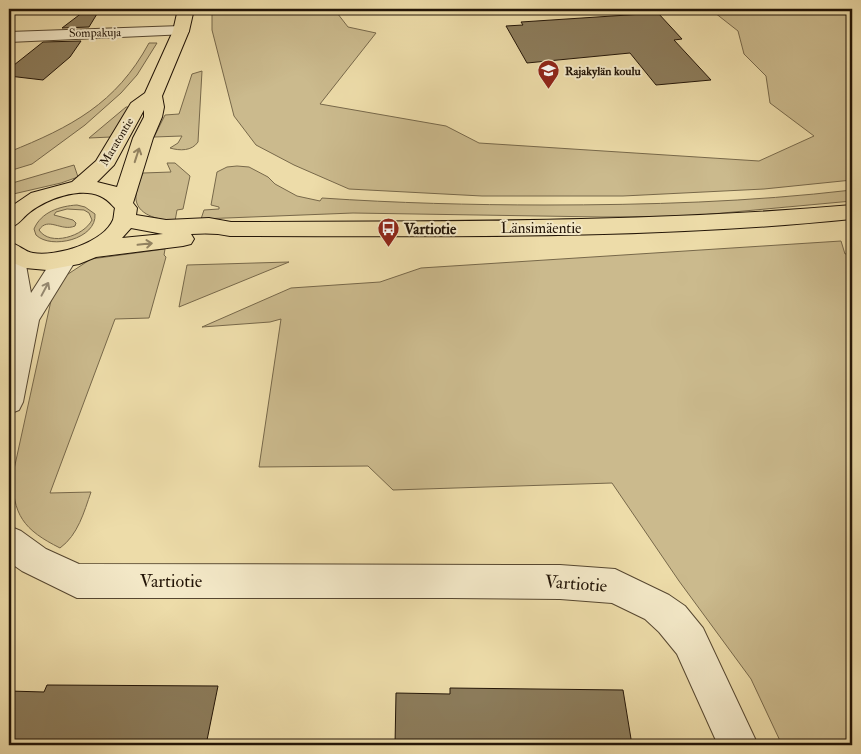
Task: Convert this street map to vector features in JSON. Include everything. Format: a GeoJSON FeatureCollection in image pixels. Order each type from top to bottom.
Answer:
{"type":"FeatureCollection","features":[{"type":"Feature","properties":{"kind":"main road","name":"Maratontie"},"geometry":{"type":"LineString","coordinates":[[79,188],[104,165],[137,107],[153,96],[181,31],[186,9]]}},
{"type":"Feature","properties":{"kind":"main road","name":"Maratontie"},"geometry":{"type":"LineString","coordinates":[[124,210],[143,138],[153,117],[155,107],[153,96]]}},
{"type":"Feature","properties":{"kind":"main road","name":"Länsimäentie"},"geometry":{"type":"LineString","coordinates":[[39,198],[66,189],[91,187],[111,192],[124,210],[139,223],[171,227],[217,226],[230,229],[602,227],[719,223],[852,212]]}},
{"type":"Feature","properties":{"kind":"main road"},"geometry":{"type":"LineString","coordinates":[[9,203],[39,198]]}},
{"type":"Feature","properties":{"kind":"main road"},"geometry":{"type":"LineString","coordinates":[[9,221],[25,206],[39,198]]}},
{"type":"Feature","properties":{"kind":"main road"},"geometry":{"type":"LineString","coordinates":[[10,252],[34,261],[64,260],[96,248],[115,234],[124,210]]}},
{"type":"Feature","properties":{"kind":"main road","name":"Länsimäentie"},"geometry":{"type":"LineString","coordinates":[[96,248],[216,235],[230,229]]}},
{"type":"Feature","properties":{"kind":"street","name":"Sompakuja"},"geometry":{"type":"LineString","coordinates":[[9,37],[181,31]]}},
{"type":"Feature","properties":{"kind":"street"},"geometry":{"type":"LineString","coordinates":[[10,252],[22,309],[27,317]]}},
{"type":"Feature","properties":{"kind":"street"},"geometry":{"type":"LineString","coordinates":[[9,402],[27,317],[34,309],[64,260]]}},
{"type":"Feature","properties":{"kind":"street","name":"Vartiotie"},"geometry":{"type":"LineString","coordinates":[[9,542],[34,560],[77,581],[450,580],[568,582],[615,586],[657,607],[672,618],[690,641],[738,745]]}},
{"type":"Feature","properties":{"kind":"shaded area"},"geometry":{"type":"Polygon","coordinates":[[[212,9],[334,9],[348,27],[376,33],[320,104],[446,126],[479,143],[759,161],[814,136],[770,103],[766,76],[744,54],[738,31],[710,9],[846,9],[852,16],[852,180],[764,189],[623,196],[482,196],[349,189],[294,165],[256,145],[234,116],[212,30],[212,9]]]}},
{"type":"Feature","properties":{"kind":"shaded area"},"geometry":{"type":"Polygon","coordinates":[[[149,43],[157,43],[137,75],[121,93],[85,125],[32,164],[9,171],[9,152],[72,123],[107,98],[136,64],[149,43]]]}},
{"type":"Feature","properties":{"kind":"shaded area"},"geometry":{"type":"Polygon","coordinates":[[[202,71],[198,142],[185,150],[170,148],[178,143],[182,136],[154,137],[165,115],[179,114],[192,74],[202,71]]]}},
{"type":"Feature","properties":{"kind":"shaded area"},"geometry":{"type":"Polygon","coordinates":[[[126,107],[129,107],[111,137],[89,138],[126,107]]]}},
{"type":"Feature","properties":{"kind":"shaded area"},"geometry":{"type":"Polygon","coordinates":[[[167,163],[175,163],[190,176],[183,209],[177,210],[175,221],[146,214],[138,206],[136,200],[137,190],[143,173],[171,172],[167,163]]]}},
{"type":"Feature","properties":{"kind":"shaded area"},"geometry":{"type":"Polygon","coordinates":[[[74,165],[78,177],[61,183],[9,195],[9,184],[74,165]]]}},
{"type":"Feature","properties":{"kind":"shaded area"},"geometry":{"type":"Polygon","coordinates":[[[227,167],[249,167],[297,196],[320,201],[322,198],[461,204],[622,204],[737,200],[852,190],[852,201],[690,216],[602,217],[353,213],[201,219],[204,210],[219,209],[219,207],[211,205],[217,172],[227,167]]]}},
{"type":"Feature","properties":{"kind":"shaded area"},"geometry":{"type":"Polygon","coordinates":[[[71,206],[85,207],[95,214],[94,223],[89,230],[72,240],[62,242],[52,242],[36,235],[34,229],[41,218],[52,211],[71,206]],[[67,209],[56,212],[54,215],[73,220],[76,223],[75,226],[65,227],[46,224],[39,230],[44,235],[58,239],[75,235],[88,226],[92,220],[89,213],[84,210],[67,209]]]}},
{"type":"Feature","properties":{"kind":"shaded area"},"geometry":{"type":"Polygon","coordinates":[[[841,241],[845,254],[852,253],[852,745],[782,745],[751,679],[679,581],[612,483],[393,490],[368,466],[259,467],[281,319],[270,322],[202,327],[291,288],[380,282],[421,268],[841,241]]]}},
{"type":"Feature","properties":{"kind":"shaded area"},"geometry":{"type":"Polygon","coordinates":[[[165,249],[164,255],[166,257],[149,318],[115,319],[50,493],[91,492],[76,530],[60,548],[37,535],[23,520],[18,511],[13,488],[13,474],[52,296],[62,278],[91,259],[165,249]]]}},
{"type":"Feature","properties":{"kind":"shaded area"},"geometry":{"type":"Polygon","coordinates":[[[289,262],[179,307],[187,265],[289,262]]]}},
{"type":"Feature","properties":{"kind":"building"},"geometry":{"type":"Polygon","coordinates":[[[87,9],[100,9],[89,27],[62,28],[87,9]]]}},
{"type":"Feature","properties":{"kind":"building"},"geometry":{"type":"Polygon","coordinates":[[[658,13],[682,39],[674,40],[711,80],[656,85],[630,53],[527,63],[506,26],[523,25],[521,22],[658,13]]]}},
{"type":"Feature","properties":{"kind":"building"},"geometry":{"type":"Polygon","coordinates":[[[81,41],[70,57],[43,80],[9,76],[9,69],[43,42],[81,41]]]}},
{"type":"Feature","properties":{"kind":"building"},"geometry":{"type":"Polygon","coordinates":[[[47,685],[218,686],[206,745],[9,745],[9,691],[44,692],[47,685]]]}},
{"type":"Feature","properties":{"kind":"building"},"geometry":{"type":"Polygon","coordinates":[[[450,688],[623,690],[632,745],[395,745],[396,693],[450,694],[450,688]]]}},
{"type":"Feature","properties":{"kind":"place","name":"Rajakylän koulu"},"geometry":{"type":"Point","coordinates":[549,90]}},
{"type":"Feature","properties":{"kind":"place","name":"Vartiotie"},"geometry":{"type":"Point","coordinates":[388,248]}}]}
